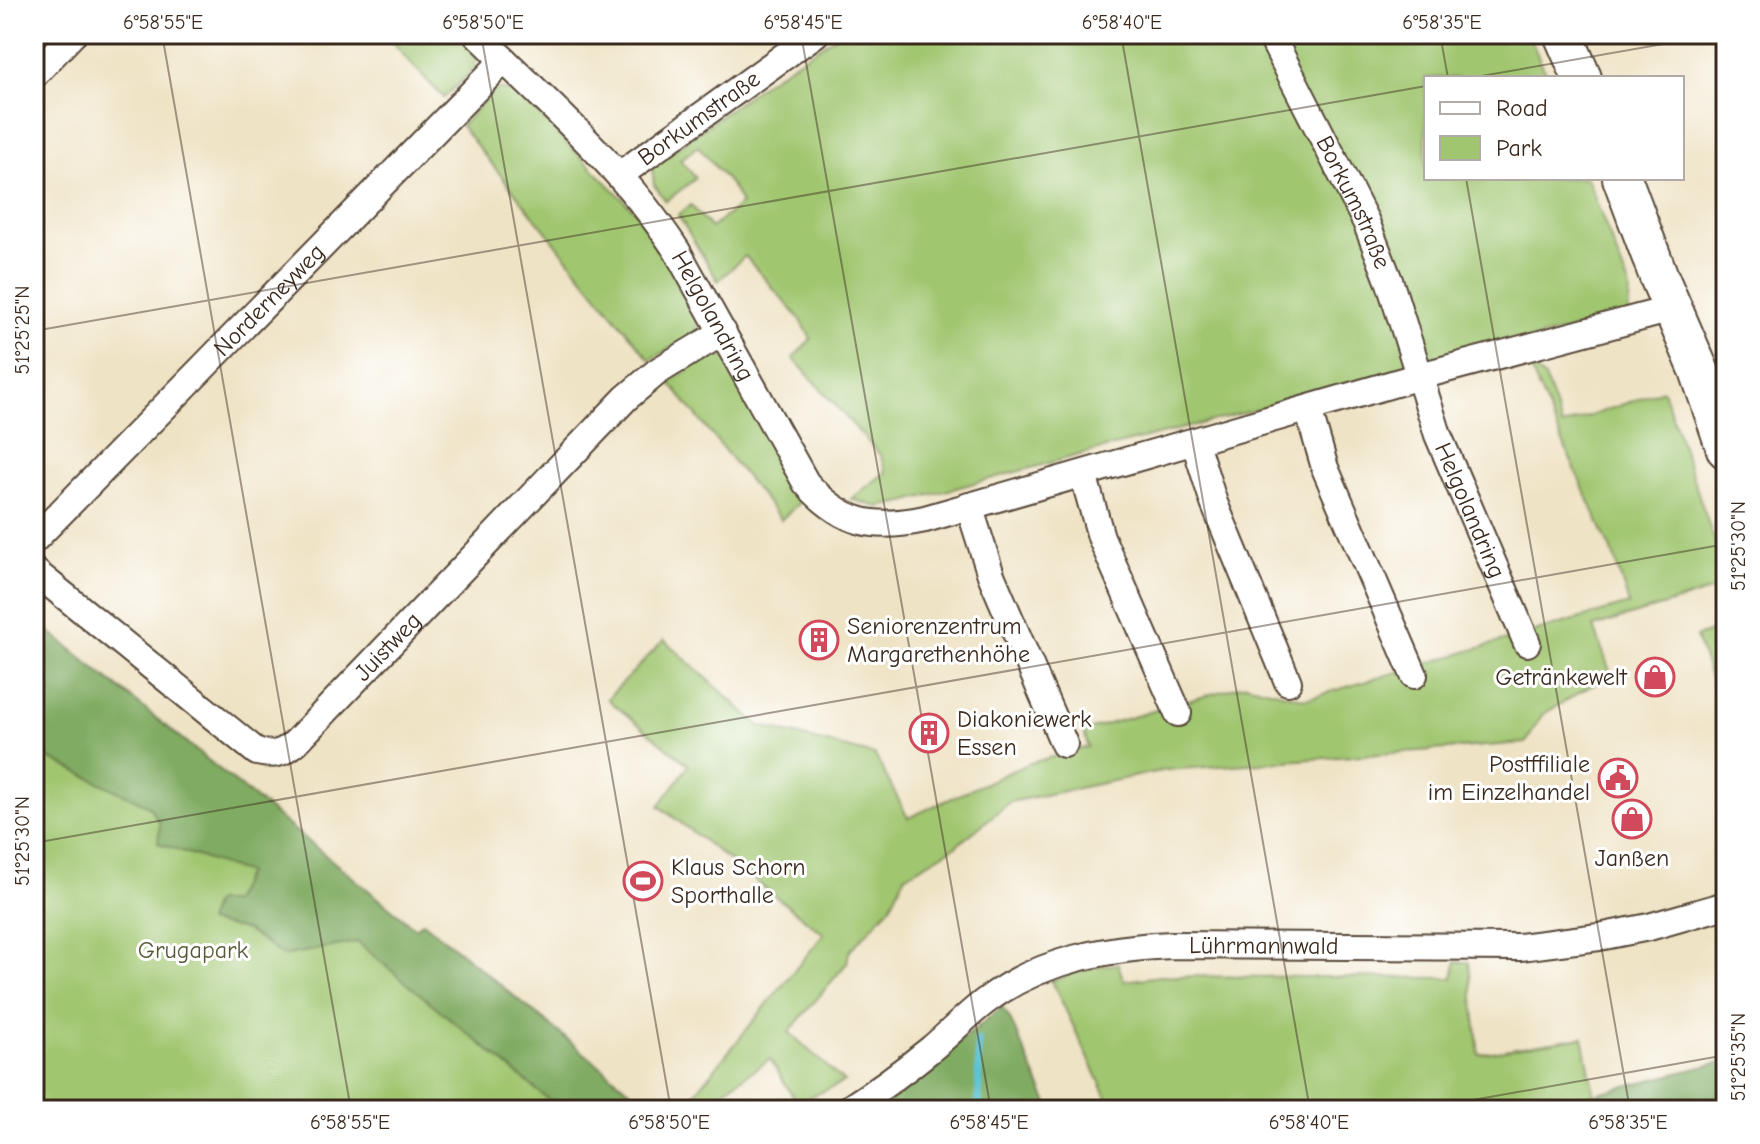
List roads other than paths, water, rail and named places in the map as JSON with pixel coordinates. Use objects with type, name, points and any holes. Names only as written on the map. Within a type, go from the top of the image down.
[{"type":"street","points":[[34,75],[73,34]]},
{"type":"street","name":"Helgolandring","points":[[477,34],[621,174],[670,240],[806,483],[831,508],[852,520],[898,525],[1195,443],[1420,376],[1672,309]]},
{"type":"street","name":"Borkumstraße","points":[[621,174],[815,34]]},
{"type":"street","name":"Borkumstraße","points":[[1270,34],[1366,222],[1390,283],[1420,376]]},
{"type":"street","points":[[1563,34],[1581,76]]},
{"type":"street","name":"Norderneyweg","points":[[34,540],[504,60]]},
{"type":"street","points":[[1623,180],[1724,438]]},
{"type":"street","name":"Juistweg","points":[[34,571],[257,752],[282,753],[626,398],[658,371],[723,332]]},
{"type":"street","name":"Helgolandring","points":[[1420,376],[1438,435],[1527,643]]},
{"type":"street","points":[[1308,409],[1325,468],[1414,675]]},
{"type":"street","points":[[1195,443],[1214,503],[1288,682]]},
{"type":"street","points":[[1083,474],[1101,537],[1178,713]]},
{"type":"street","points":[[969,506],[991,575],[1064,744]]},
{"type":"street","name":"Lührmannwald","points":[[847,1110],[880,1090],[988,999],[1022,979],[1090,954],[1121,948],[1172,945],[1520,947],[1599,937],[1726,905]]},
{"type":"waterway","points":[[978,1041],[981,1110]]},
{"type":"railway","points":[[34,1104],[41,1110]]},
{"type":"place","name":"Seniorenzentrum Margarethenhöhe","points":[[819,640]]},
{"type":"place","name":"Getränkewelt","points":[[1655,677]]},
{"type":"place","name":"Diakoniewerk Essen","points":[[929,733]]},
{"type":"place","name":"Postffiliale im Einzelhandel","points":[[1618,778]]},
{"type":"place","name":"Janßen","points":[[1632,819]]},
{"type":"place","name":"Klaus Schorn Sporthalle","points":[[643,881]]},
{"type":"park label","name":"Grugapark","points":[[193,950]]}]
